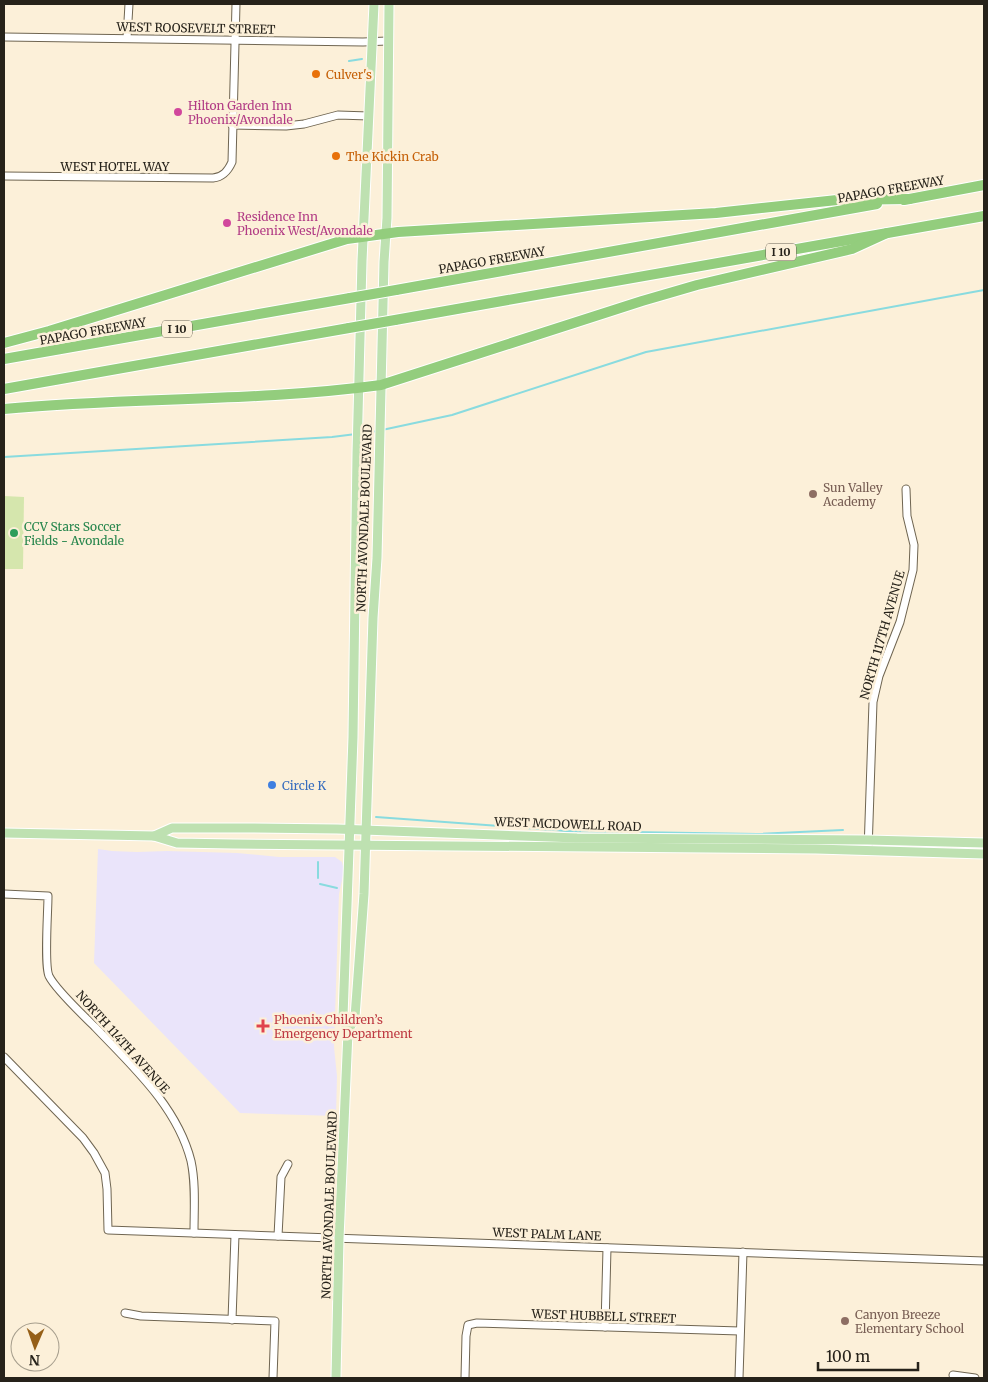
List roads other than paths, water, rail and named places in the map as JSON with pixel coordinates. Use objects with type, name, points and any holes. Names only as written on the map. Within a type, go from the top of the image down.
[{"type":"highway","name":"PAPAGO FREEWAY","points":[[4,359],[984,185]]},
{"type":"highway","points":[[4,343],[347,238],[706,214],[837,200],[910,199]]},
{"type":"highway","name":"I 10","points":[[4,389],[984,216]]},
{"type":"highway","points":[[4,409],[61,404],[186,400],[327,392],[382,385],[642,301],[697,285],[852,249],[887,233]]},
{"type":"main road","name":"NORTH AVONDALE BOULEVARD","points":[[336,1378],[339,1238],[348,1032],[343,1017],[350,830],[357,414],[374,4]]},
{"type":"main road","name":"NORTH AVONDALE BOULEVARD","points":[[348,1032],[355,1018],[366,846],[382,385],[389,4]]},
{"type":"main road","points":[[354,638],[372,640]]},
{"type":"main road","name":"WEST MCDOWELL ROAD","points":[[154,836],[172,828],[366,830],[577,838],[868,840],[984,843]]},
{"type":"main road","name":"WEST MCDOWELL ROAD","points":[[4,833],[154,836],[177,843],[807,849],[984,854]]},
{"type":"street","points":[[127,38],[129,4]]},
{"type":"street","points":[[236,4],[232,125],[286,126],[338,115],[369,116]]},
{"type":"street","name":"WEST ROOSEVELT STREET","points":[[4,36],[388,41]]},
{"type":"street","name":"WEST HOTEL WAY","points":[[4,176],[219,178],[232,162],[232,125]]},
{"type":"street","name":"NORTH 117TH AVENUE","points":[[868,851],[873,702],[879,676],[900,622],[913,570],[914,546],[907,516],[906,490]]},
{"type":"street","name":"NORTH 114TH AVENUE","points":[[4,894],[48,896],[47,950],[49,975],[65,995],[157,1094],[182,1136],[191,1161],[194,1190],[194,1233]]},
{"type":"street","name":"WEST PALM LANE","points":[[4,1056],[83,1138],[94,1153],[105,1173],[108,1230],[984,1260]]},
{"type":"street","points":[[278,1236],[281,1177],[288,1164]]},
{"type":"street","points":[[232,1320],[235,1234]]},
{"type":"street","points":[[605,1327],[607,1248]]},
{"type":"street","points":[[739,1378],[743,1252]]},
{"type":"street","points":[[125,1313],[141,1316],[275,1321],[273,1378]]},
{"type":"street","name":"WEST HUBBELL STREET","points":[[465,1378],[468,1325],[476,1323],[740,1331]]},
{"type":"street","points":[[953,1375],[975,1378]]},
{"type":"waterway","points":[[349,61],[362,59]]},
{"type":"waterway","points":[[382,430],[452,415],[646,352],[984,290]]},
{"type":"waterway","points":[[360,433],[378,431]]},
{"type":"waterway","points":[[4,457],[356,434]]},
{"type":"waterway","points":[[376,817],[567,831],[757,834],[843,830]]},
{"type":"waterway","points":[[318,862],[318,878]]},
{"type":"waterway","points":[[320,884],[337,888]]},
{"type":"place","name":"Culver's","points":[[316,74]]},
{"type":"place","name":"Hilton Garden Inn Phoenix/Avondale","points":[[178,112]]},
{"type":"place","name":"The Kickin Crab","points":[[336,156]]},
{"type":"place","name":"Residence Inn Phoenix West/Avondale","points":[[227,223]]},
{"type":"place","name":"Sun Valley Academy","points":[[813,494]]},
{"type":"place","name":"CCV Stars Soccer Fields - Avondale","points":[[14,533]]},
{"type":"place","name":"Circle K","points":[[272,785]]},
{"type":"place","name":"Phoenix Children’s Emergency Department","points":[[263,1026]]},
{"type":"place","name":"Canyon Breeze Elementary School","points":[[845,1321]]}]
